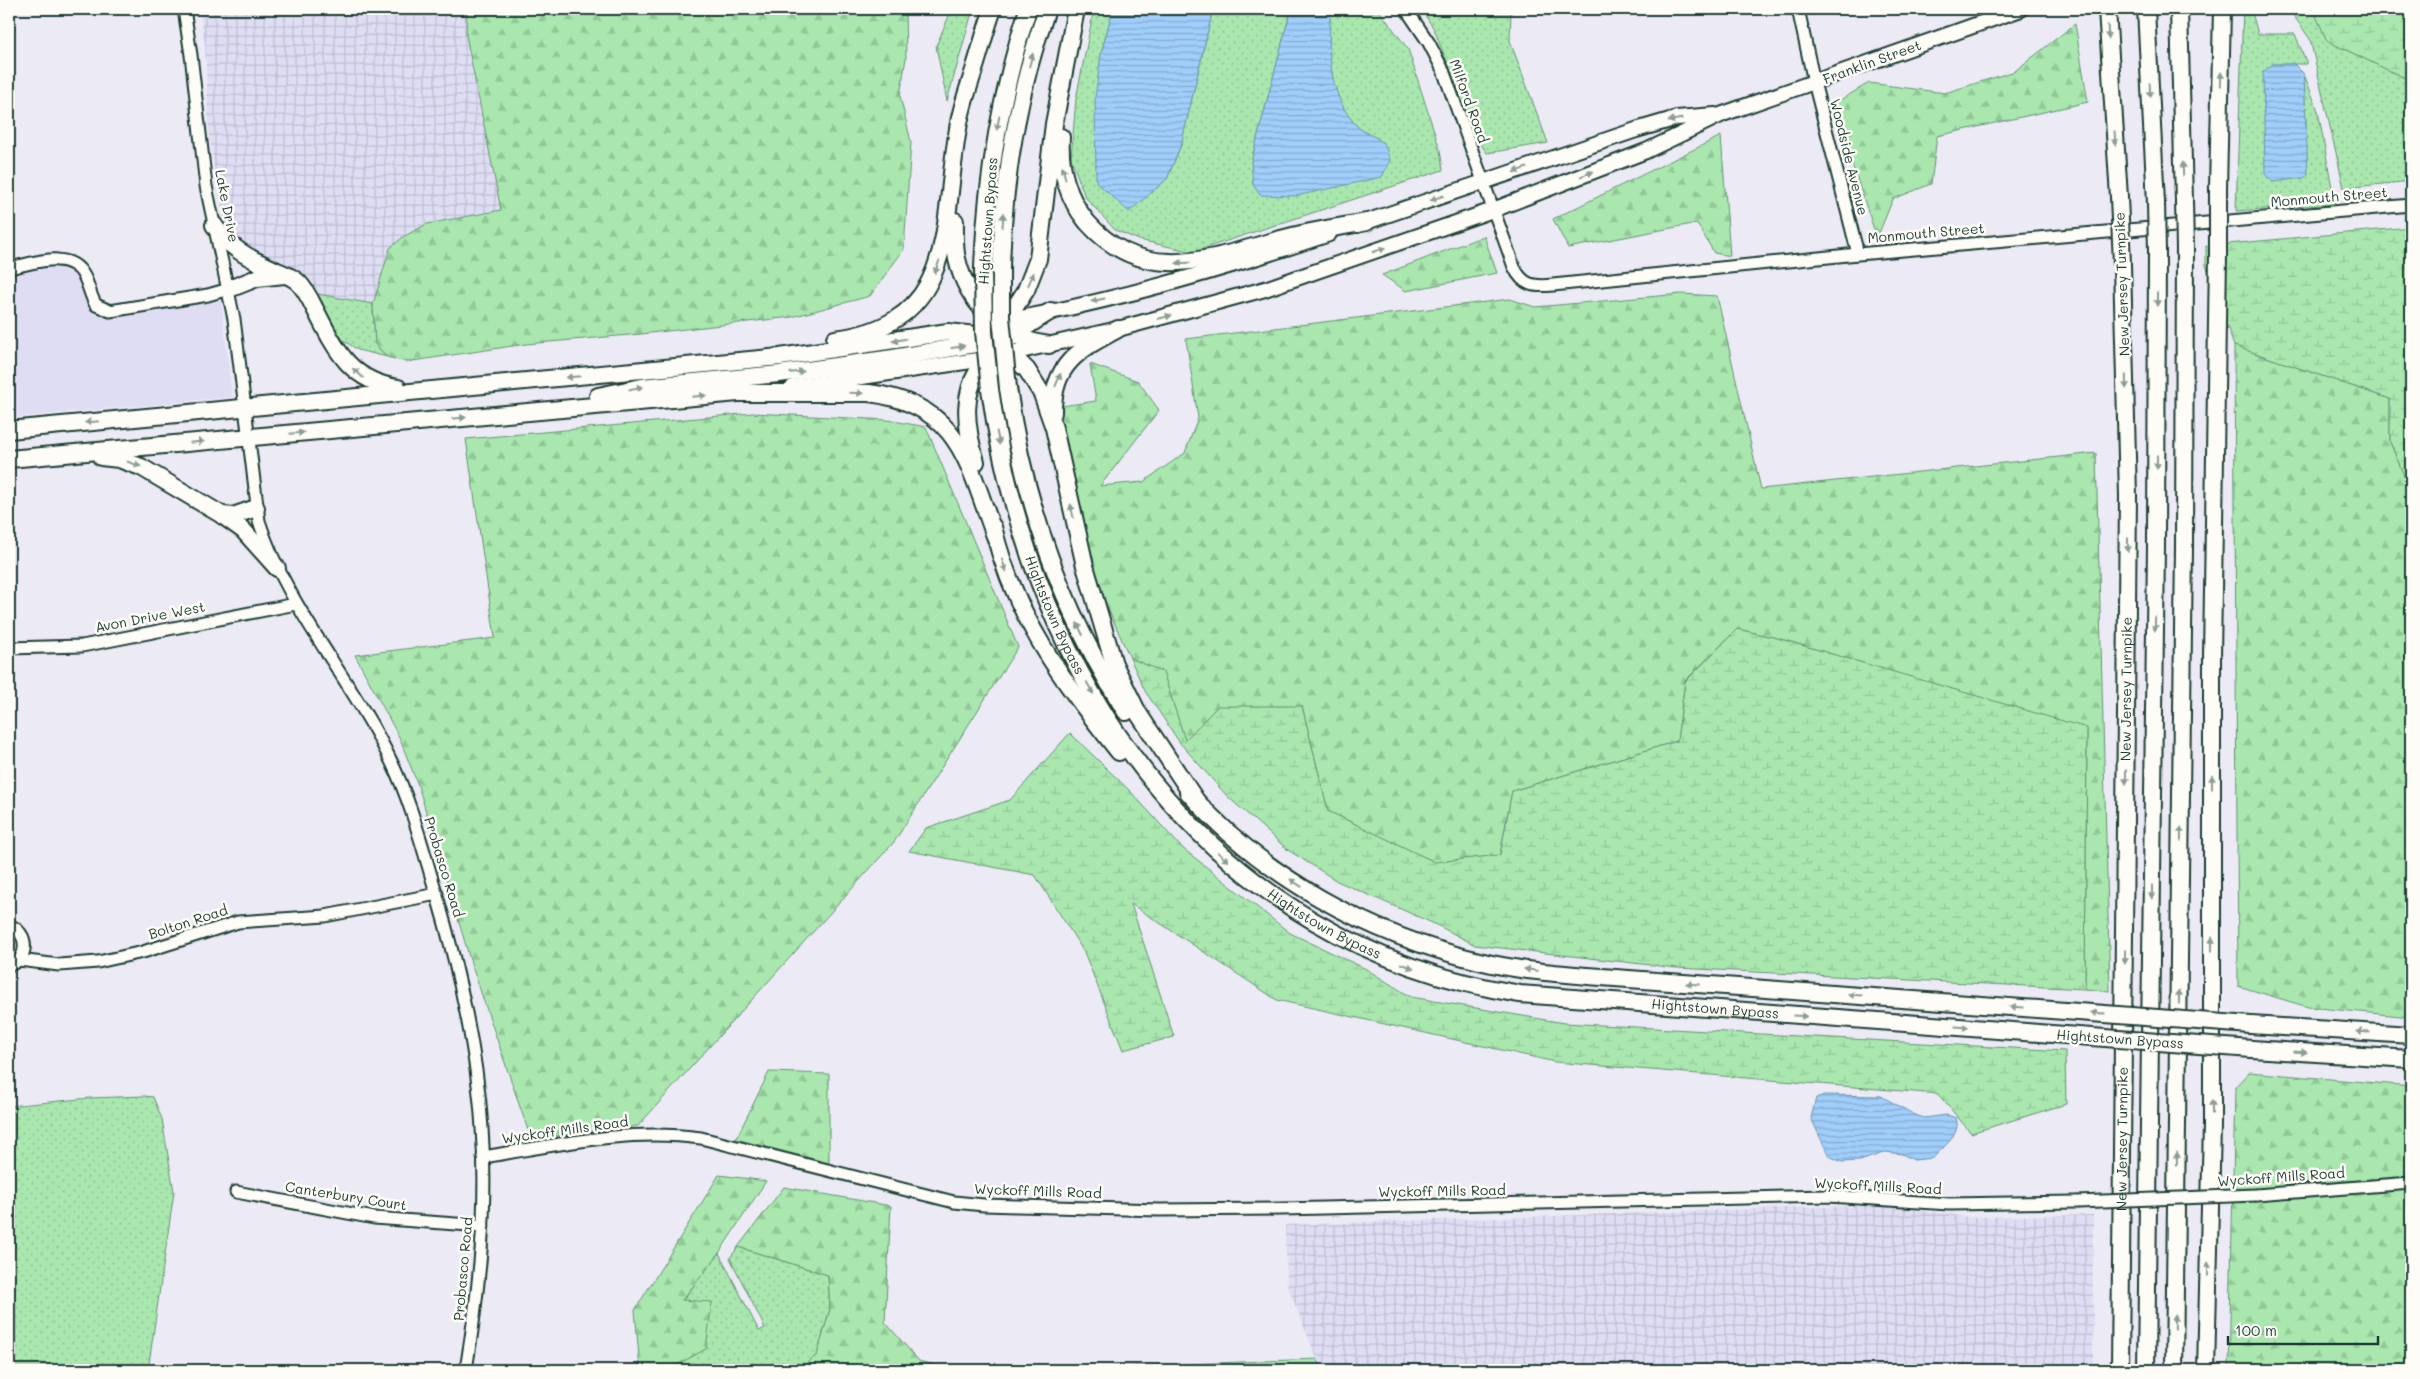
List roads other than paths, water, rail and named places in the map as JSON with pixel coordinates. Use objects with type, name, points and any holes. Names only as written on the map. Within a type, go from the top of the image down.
[{"type":"highway","points":[[673,368],[758,348],[858,335],[890,323],[912,306],[928,286],[941,254],[960,114],[993,9]]},
{"type":"highway","name":"Hightstown Bypass","points":[[1028,9],[1009,72],[995,139],[986,210],[983,268],[984,332],[990,390],[1002,456],[1015,508],[1034,567],[1060,630],[1092,692],[1116,730],[1142,769],[1188,823],[1256,884],[1317,924],[1390,959],[1468,984],[1503,992],[1557,998],[2411,1059]]},
{"type":"highway","name":"Hightstown Bypass","points":[[1048,9],[1030,64],[1014,136],[1004,209],[1001,268],[1002,318],[1008,388],[1018,447],[1033,506],[1052,564],[1080,629],[1101,670],[1132,722],[1194,799],[1248,848],[1277,870],[1354,917],[1403,938],[1481,962],[1536,971],[2251,1025],[2411,1035]]},
{"type":"highway","points":[[1077,9],[1062,132],[1062,166],[1068,189],[1079,210],[1093,228],[1111,243],[1147,259],[1173,263],[1197,262],[1284,238],[1367,222]]},
{"type":"highway","points":[[995,536],[972,452],[968,424],[970,386],[976,372],[985,359],[999,346],[1004,326],[1026,290],[1038,259],[1054,124],[1077,9]]},
{"type":"highway","name":"New Jersey Turnpike","points":[[2107,9],[2122,264],[2128,506],[2120,1370]]},
{"type":"highway","name":"New Jersey Turnpike","points":[[2146,9],[2156,203],[2156,547],[2146,1370]]},
{"type":"highway","points":[[2174,1370],[2184,567],[2185,249],[2179,9]]},
{"type":"highway","points":[[2206,1370],[2212,1126],[2212,657],[2222,9]]},
{"type":"highway","points":[[976,65],[960,168],[955,247],[959,267],[966,285],[982,308],[1004,326],[1029,342],[1049,345]]},
{"type":"highway","points":[[214,225],[234,248],[298,282],[305,291],[337,351],[365,379],[381,385],[420,391]]},
{"type":"highway","points":[[229,289],[257,278],[274,274],[286,275]]},
{"type":"highway","points":[[1004,326],[1051,311]]},
{"type":"highway","points":[[1054,428],[1053,398],[1062,370],[1081,350],[1118,329]]},
{"type":"highway","points":[[9,430],[673,368],[780,357],[948,332],[969,334],[999,346],[1027,370],[1038,386],[1054,428],[1083,559],[1114,664],[1138,713],[1194,799]]},
{"type":"highway","points":[[520,412],[642,387],[814,370],[961,347],[999,346]]},
{"type":"highway","points":[[9,459],[738,392],[870,393],[902,400],[920,408],[944,426],[957,442],[971,469],[1021,608],[1056,670],[1147,789],[1188,823]]},
{"type":"highway","points":[[34,456],[119,459],[141,467],[243,530],[277,568]]},
{"type":"highway","points":[[222,516],[233,516],[256,508]]},
{"type":"main road","name":"Franklin Street","points":[[1723,114],[2021,9]]},
{"type":"main road","points":[[1051,311],[1194,276],[1367,222],[1669,121],[1723,114]]},
{"type":"main road","points":[[999,346],[1049,345],[1118,329],[1265,289],[1493,210],[1646,151],[1723,114]]},
{"type":"main road","points":[[948,332],[1004,326]]},
{"type":"main road","points":[[738,392],[838,382],[985,359]]},
{"type":"street","name":"Lake Drive","points":[[184,9],[192,54],[205,176],[229,289],[245,408]]},
{"type":"street","name":"Milford Road","points":[[1406,9],[1429,43],[1443,70],[1493,210]]},
{"type":"street","name":"Woodside Avenue","points":[[1798,9],[1814,82],[1858,254]]},
{"type":"street","name":"Monmouth Street","points":[[1493,210],[1519,277],[1532,286],[1858,254],[2411,205]]},
{"type":"street","points":[[9,268],[56,259],[73,263],[84,277],[96,305],[110,311],[208,295],[229,289]]},
{"type":"street","name":"Probasco Road","points":[[245,408],[256,508],[266,543],[296,604],[377,733],[392,763],[409,805],[437,894],[455,961],[472,1045],[480,1098],[483,1157],[483,1226],[477,1297],[466,1370]]},
{"type":"street","name":"Avon Drive West","points":[[9,648],[82,646],[296,604]]},
{"type":"street","name":"Bolton Road","points":[[14,962],[59,965],[98,962],[143,952],[238,922],[325,916],[437,894]]},
{"type":"street","points":[[9,925],[17,929],[24,941],[24,948],[14,962]]},
{"type":"street","name":"Wyckoff Mills Road","points":[[483,1157],[608,1136],[676,1135],[701,1138],[954,1202],[984,1205],[1159,1210],[1282,1210],[1830,1196],[1948,1204],[2077,1202],[2256,1195],[2411,1184]]},
{"type":"street","name":"Canterbury Court","points":[[236,1192],[374,1218],[483,1226]]},
{"type":"water","points":[[1113,9],[1213,9],[1181,145],[1167,179],[1129,212],[1096,182],[1095,98],[1101,54]]},
{"type":"water","points":[[1291,9],[1331,9],[1329,40],[1335,88],[1349,116],[1359,128],[1380,140],[1385,146],[1390,160],[1382,177],[1296,196],[1260,195],[1253,185],[1251,162]]},
{"type":"water","points":[[2273,64],[2294,64],[2304,74],[2308,174],[2304,178],[2273,182],[2265,174],[2263,72]]},
{"type":"water","points":[[1824,1095],[1881,1096],[1924,1118],[1947,1115],[1956,1118],[1956,1129],[1954,1135],[1933,1158],[1914,1160],[1902,1154],[1886,1152],[1860,1161],[1842,1162],[1829,1156],[1811,1118],[1816,1098]]}]
